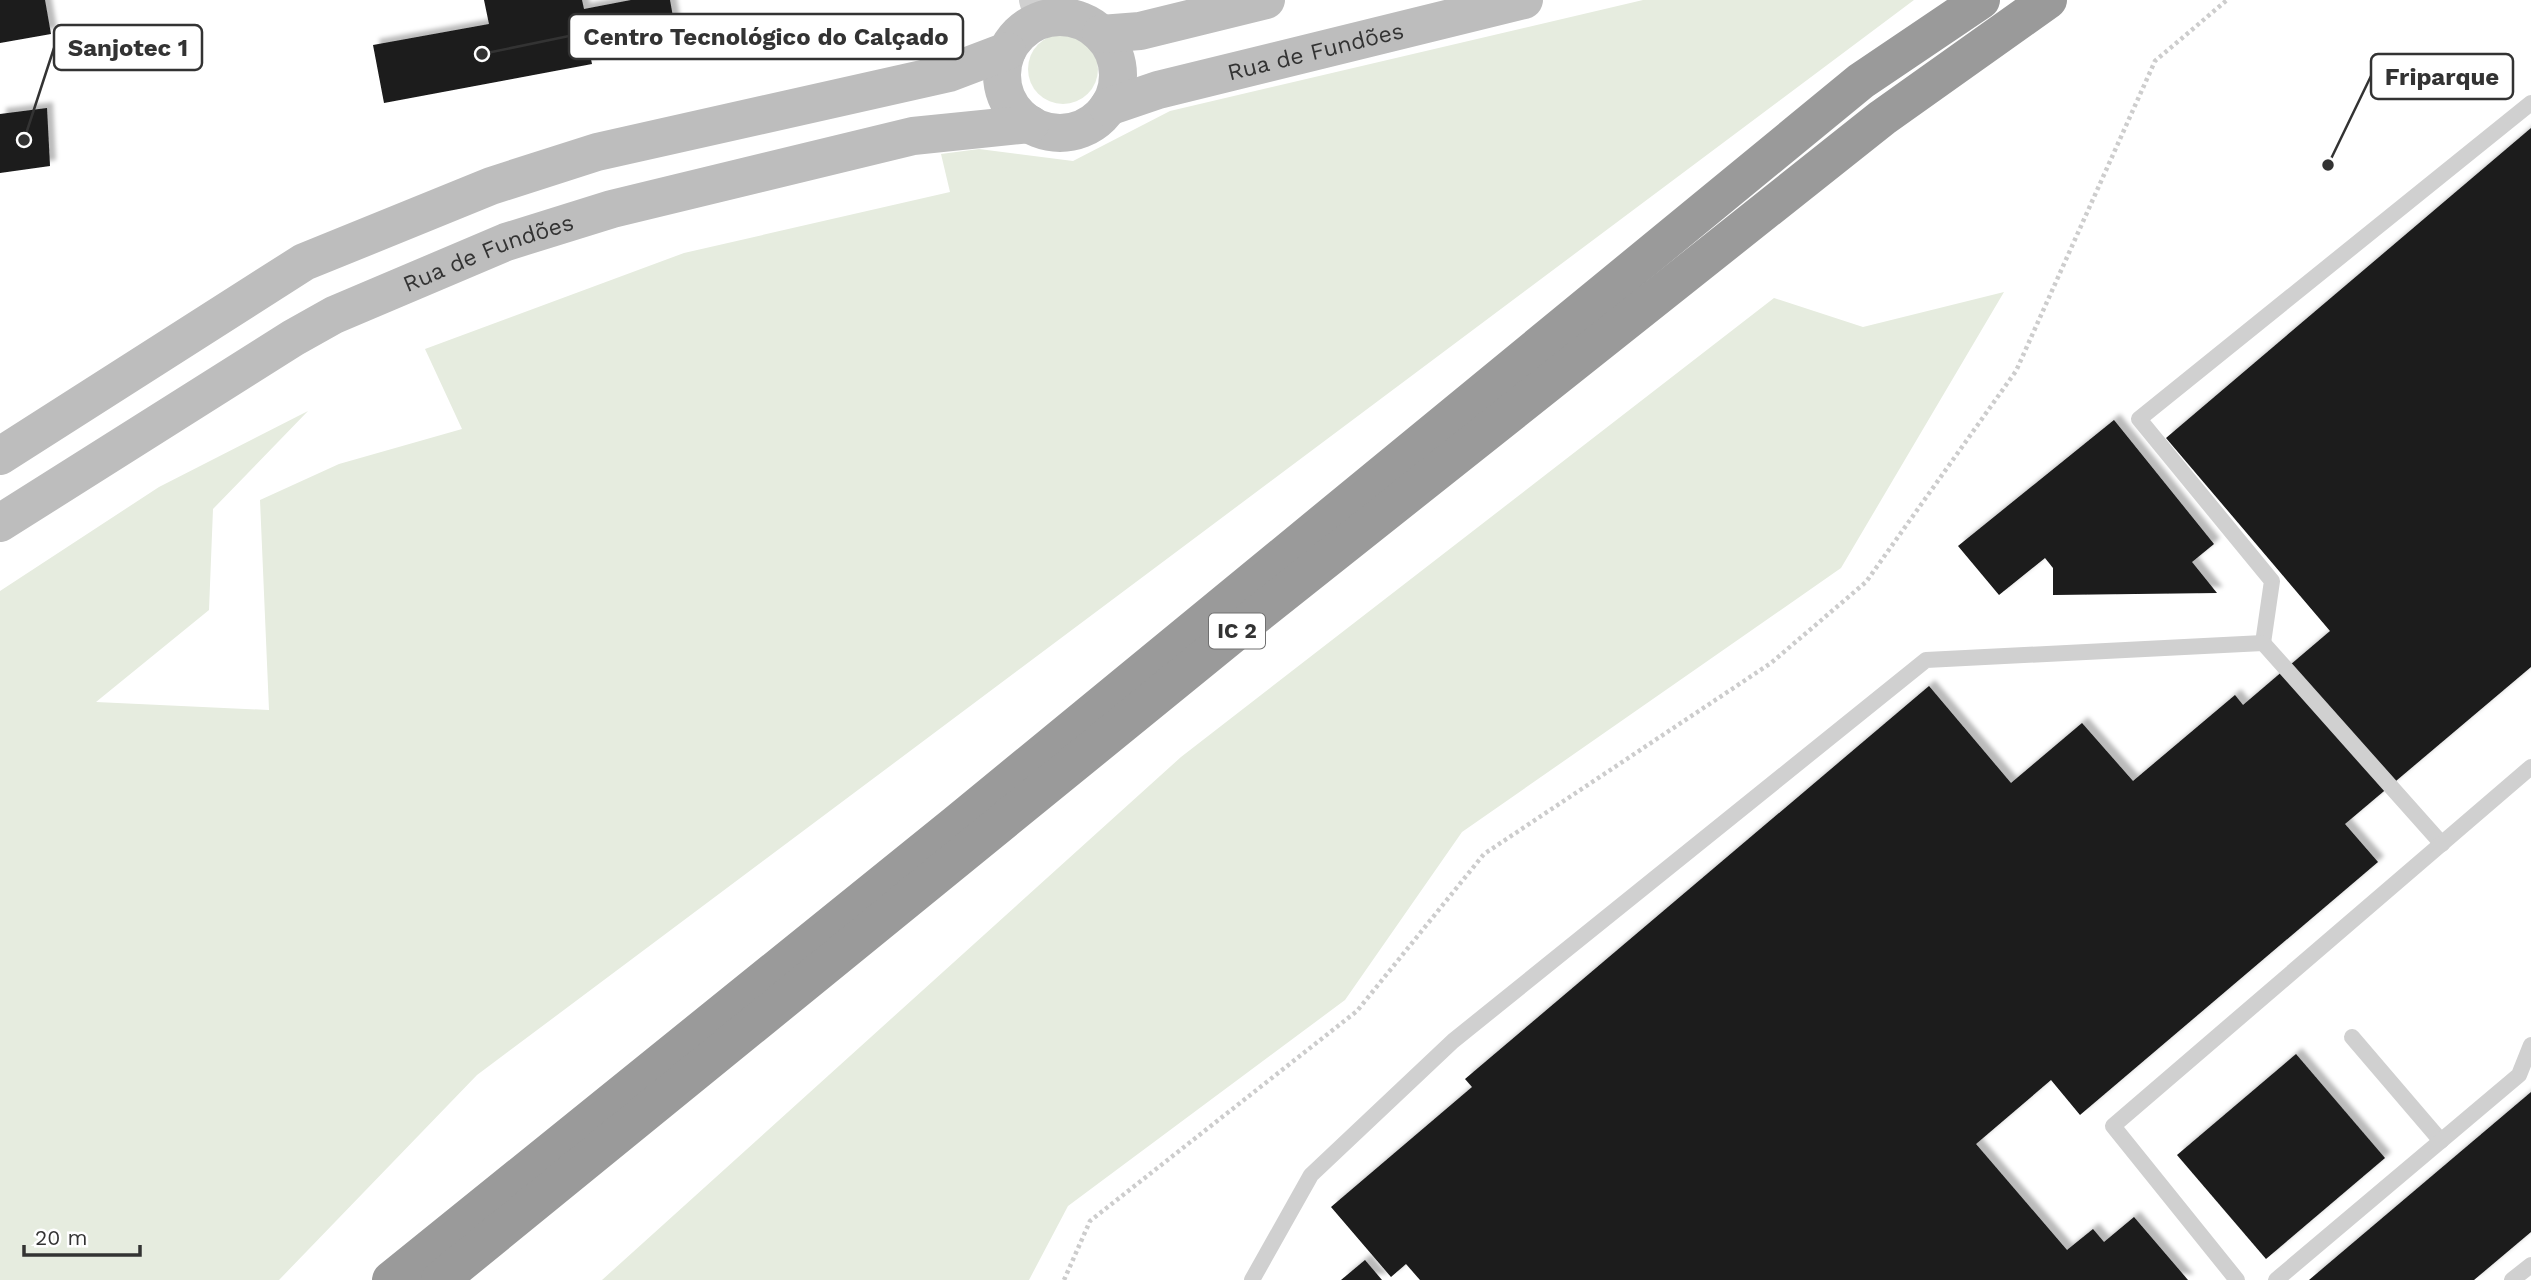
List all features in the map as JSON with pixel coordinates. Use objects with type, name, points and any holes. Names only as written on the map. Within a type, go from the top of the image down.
[{"type":"highway","name":"IC 2","points":[[391,1280],[956,824],[1861,81],[1980,0]]},
{"type":"highway","name":"IC 2","points":[[440,1280],[1254,617],[1882,118],[2048,0]]},
{"type":"main road","points":[[1101,34],[1140,31],[1266,0]]},
{"type":"main road","name":"Rua de Fundões","points":[[0,523],[303,332],[347,310],[506,242],[625,206],[913,136],[1030,124],[1046,132],[1081,129],[1097,121],[1108,107],[1158,90],[1524,0]]},
{"type":"main road","points":[[1030,124],[1007,100],[1002,67],[1007,51],[1038,10],[1088,24],[1101,34],[1113,50],[1118,69],[1117,89],[1108,107]]},
{"type":"main road","points":[[0,456],[304,262],[491,186],[597,152],[949,73],[1007,51]]},
{"type":"lane","points":[[2442,844],[2263,643],[2272,581],[2139,419],[2531,103]]},
{"type":"lane","points":[[1252,1280],[1311,1175],[1453,1041],[1926,660],[2263,643]]},
{"type":"lane","points":[[2237,1280],[2113,1126],[2531,767]]},
{"type":"lane","points":[[2352,1037],[2441,1141]]},
{"type":"lane","points":[[2276,1280],[2519,1075],[2531,1045]]},
{"type":"lane","points":[[2512,1280],[2531,1265]]},
{"type":"path","points":[[1063,1280],[1090,1221],[1357,1011],[1484,854],[1771,663],[1866,582],[2017,371],[2155,61],[2227,0]]},
{"type":"shaded area","points":[[1643,0],[1914,0],[477,1075],[279,1280],[0,1280],[0,591],[159,487],[308,411],[213,509],[209,610],[96,702],[269,710],[260,500],[339,464],[462,429],[425,349],[684,253],[950,192],[941,154],[979,149],[1073,161],[1170,111]]},
{"type":"shaded area","points":[[1063,34],[1082,40],[1092,50],[1098,69],[1092,88],[1082,98],[1063,104],[1044,98],[1034,88],[1028,69],[1034,50],[1044,40]]},
{"type":"shaded area","points":[[2004,292],[1841,568],[1462,832],[1345,1000],[1068,1206],[1029,1280],[602,1280],[1181,757],[1774,298],[1863,327]]},
{"type":"building","points":[[0,0],[45,0],[51,34],[0,43]]},
{"type":"building","points":[[484,0],[582,0],[584,9],[631,0],[670,0],[675,28],[588,45],[592,64],[384,103],[373,45],[489,24]]},
{"type":"building","points":[[47,108],[50,166],[0,173],[0,114]]},
{"type":"building","points":[[2531,128],[2531,667],[2345,824],[2378,862],[2080,1115],[2051,1080],[1976,1144],[2067,1250],[2093,1229],[2104,1242],[2134,1217],[2188,1280],[1420,1280],[1406,1264],[1391,1277],[1331,1207],[1472,1087],[1465,1079],[1929,686],[2011,783],[2082,723],[2133,781],[2235,695],[2243,705],[2330,631],[2166,438]]},
{"type":"building","points":[[2114,420],[2214,544],[2192,562],[2217,593],[2053,595],[2053,568],[2045,558],[1999,595],[1958,546]]},
{"type":"building","points":[[2296,1054],[2385,1158],[2266,1259],[2177,1155]]},
{"type":"building","points":[[2531,1092],[2531,1232],[2474,1280],[2309,1280]]},
{"type":"building","points":[[1365,1260],[1382,1280],[1341,1280]]},
{"type":"place","name":"Centro Tecnológico do Calçado","points":[[482,54]]},
{"type":"place","name":"Sanjotec 1","points":[[24,140]]},
{"type":"place","name":"Friparque","points":[[2328,165]]}]
